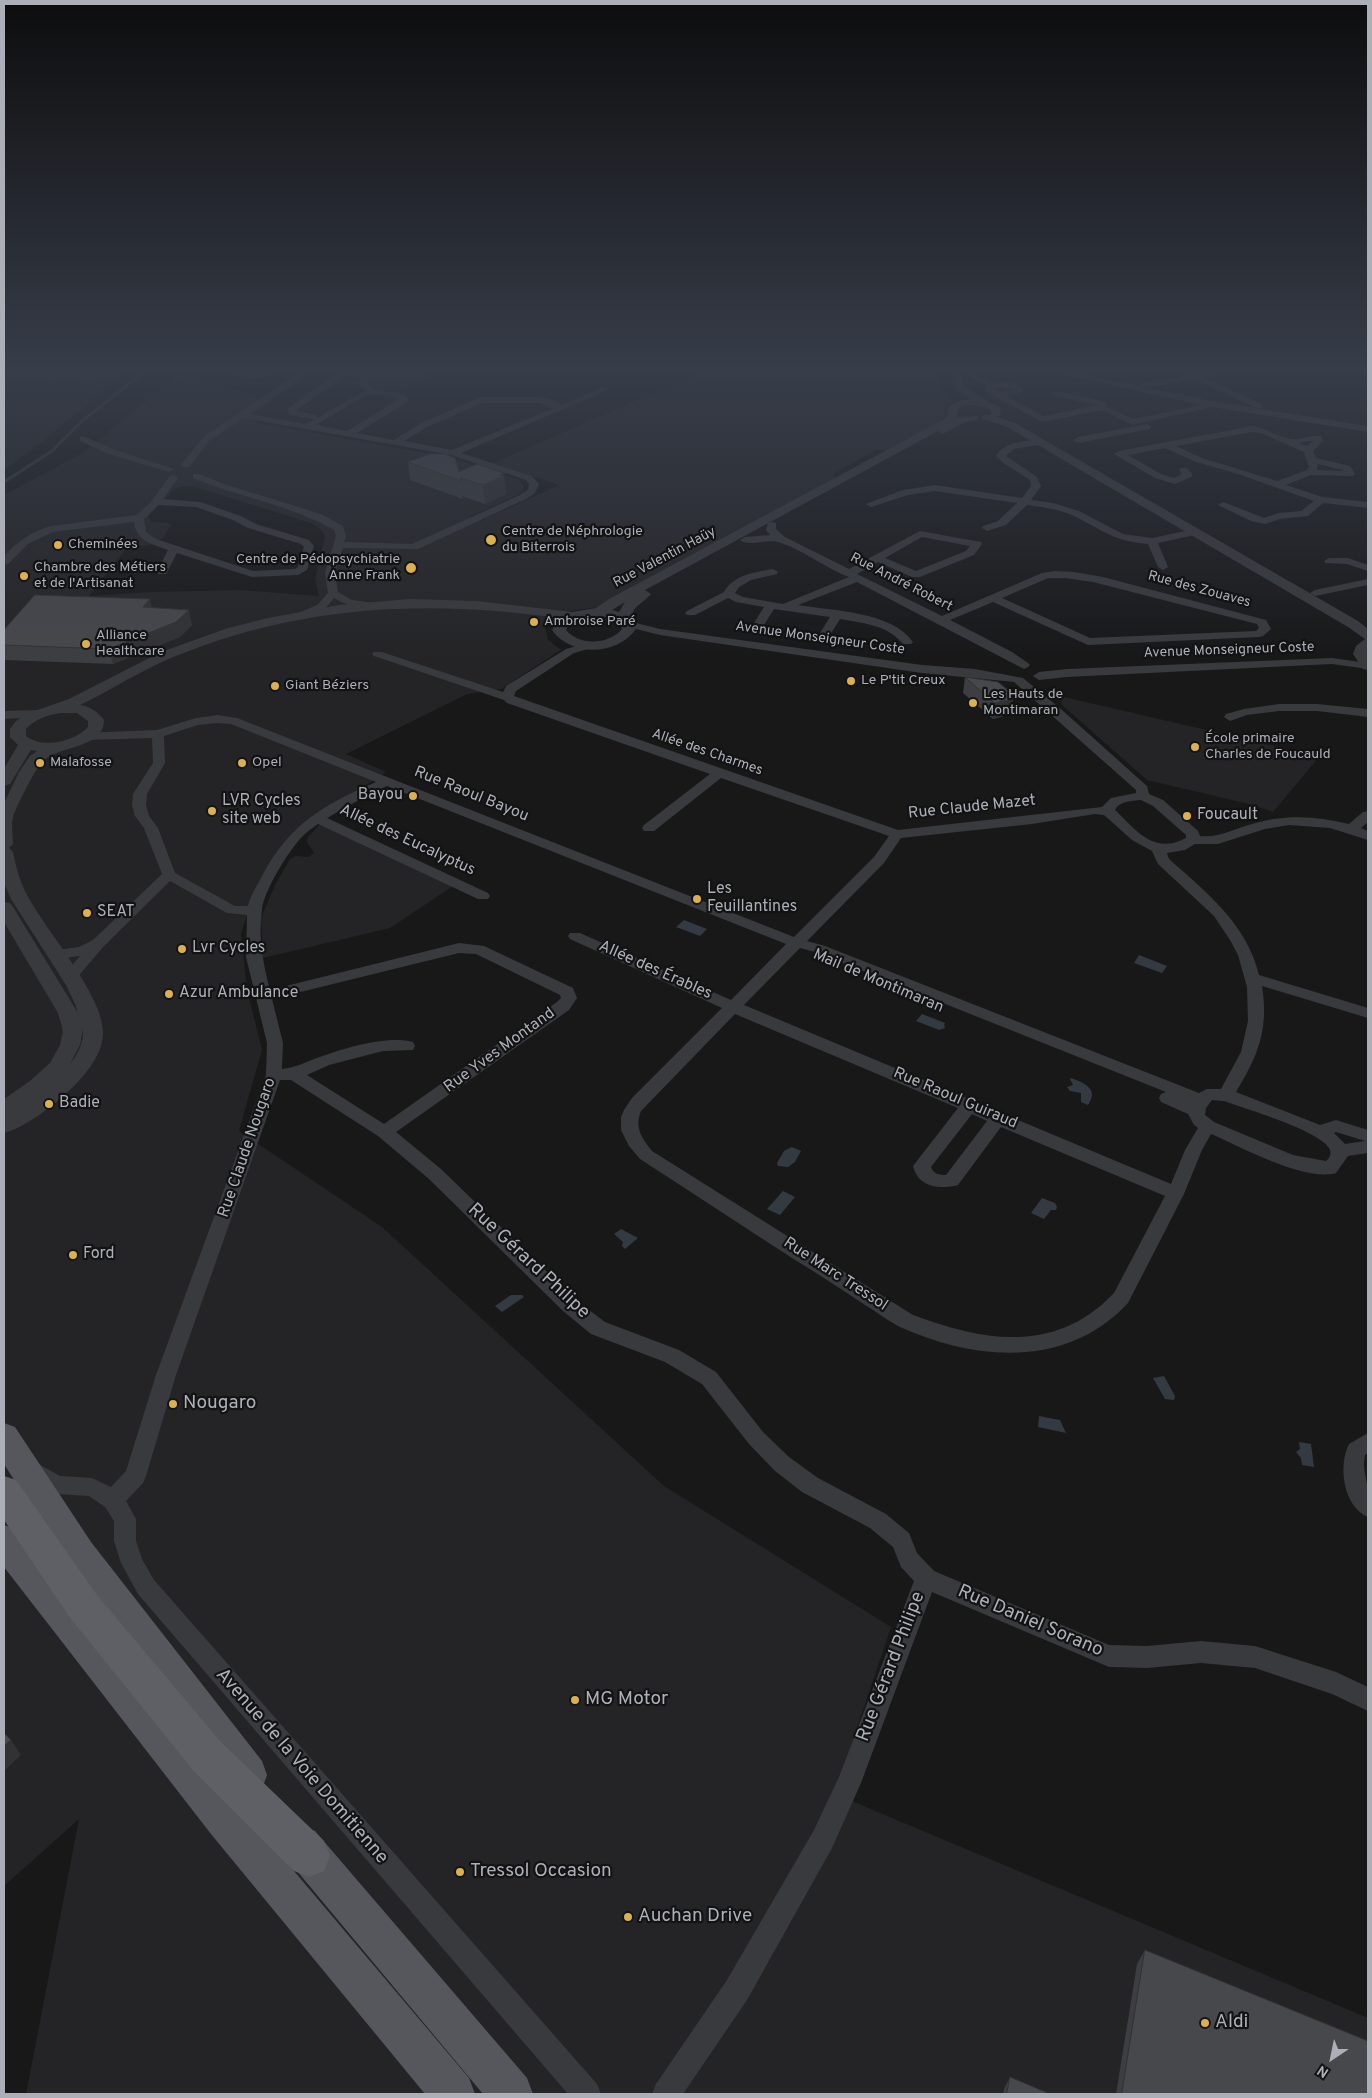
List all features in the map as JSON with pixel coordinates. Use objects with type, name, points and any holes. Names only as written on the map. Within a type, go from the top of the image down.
[{"type":"highway","points":[[9,1464],[84,1607],[206,1755],[309,1856]]},
{"type":"main road","points":[[4,1540],[144,1722],[308,1923],[453,2094]]},
{"type":"main road","points":[[309,1856],[510,2094]]},
{"type":"street","points":[[148,465],[171,473],[196,476],[221,486],[317,516],[330,521],[339,528],[341,536],[330,573],[333,593],[321,607],[300,616]]},
{"type":"street","points":[[4,562],[30,538],[40,532],[139,518],[155,502],[171,473],[186,465],[197,466],[202,469],[196,476]]},
{"type":"street","points":[[339,546],[414,547],[523,497],[535,488],[533,481],[529,478],[489,465]]},
{"type":"street","name":"Rue Valentin Haüy","points":[[598,612],[868,465]]},
{"type":"street","name":"Rue Valentin Haüy","points":[[626,626],[624,613],[629,603],[635,599],[882,465]]},
{"type":"street","points":[[987,528],[1002,523],[1024,502],[1036,486],[1036,482],[1013,465]]},
{"type":"street","points":[[1080,465],[1354,624],[1368,636]]},
{"type":"street","points":[[1092,465],[1368,623]]},
{"type":"street","points":[[1138,465],[1158,476],[1184,470],[1192,465]]},
{"type":"street","points":[[1215,465],[1279,484],[1321,500],[1368,505]]},
{"type":"street","points":[[1310,472],[1314,467],[1313,465]]},
{"type":"street","points":[[1279,484],[1310,472],[1350,474],[1347,468],[1338,465]]},
{"type":"street","points":[[931,477],[934,488]]},
{"type":"street","points":[[871,504],[906,492],[934,488],[1053,506],[1075,513],[1121,537],[1152,541],[1195,532]]},
{"type":"street","points":[[1223,505],[1267,524],[1279,516],[1308,515],[1321,500]]},
{"type":"street","points":[[139,518],[138,528],[143,536],[252,574],[298,572],[303,568],[309,546],[305,542],[252,526],[237,518],[197,504],[155,502]]},
{"type":"street","points":[[772,525],[770,528],[773,533],[781,539]]},
{"type":"street","points":[[784,607],[853,576],[879,559],[920,534],[977,544],[970,553],[916,574],[879,559]]},
{"type":"street","name":"Rue André Robert","points":[[745,540],[764,537],[781,539],[942,620],[1010,670],[1142,789],[1143,796]]},
{"type":"street","points":[[1152,541],[1163,567]]},
{"type":"street","points":[[162,572],[174,548]]},
{"type":"street","points":[[1329,562],[1348,561],[1368,568]]},
{"type":"street","points":[[691,613],[729,594],[733,587],[753,575],[773,572]]},
{"type":"street","name":"Rue des Zouaves","points":[[942,620],[1046,575],[1059,574],[1101,580],[1155,592],[1262,622],[1265,629],[1258,634],[1088,642],[994,598]]},
{"type":"street","points":[[1315,593],[1368,582]]},
{"type":"street","points":[[333,593],[349,603],[374,606]]},
{"type":"street","points":[[729,594],[740,600],[875,621],[900,633],[907,642]]},
{"type":"street","points":[[4,716],[38,714],[62,708],[167,654],[237,631],[300,616],[411,603],[481,605],[574,616],[598,612],[618,616],[626,626],[612,642],[570,646],[510,689],[508,697]]},
{"type":"street","points":[[760,623],[771,605]]},
{"type":"street","points":[[38,714],[21,725],[17,733],[18,737],[27,744],[53,747],[71,743],[91,724],[97,703],[103,697],[150,672],[212,647],[289,626],[332,618],[424,611],[503,615],[541,619],[560,625]]},
{"type":"street","points":[[826,633],[837,615]]},
{"type":"street","points":[[560,625],[574,616]]},
{"type":"street","points":[[560,625],[559,630],[570,646]]},
{"type":"street","name":"Avenue Monseigneur Coste","points":[[626,626],[922,670],[975,673],[1010,670]]},
{"type":"street","name":"Allée des Charmes","points":[[378,654],[494,694],[508,697],[511,700],[720,774],[897,834]]},
{"type":"street","name":"Avenue Monseigneur Coste","points":[[1033,672],[1067,673],[1332,661],[1366,657]]},
{"type":"street","points":[[1010,670],[1033,672]]},
{"type":"street","points":[[1010,670],[1033,672]]},
{"type":"street","points":[[1033,672],[1038,696]]},
{"type":"street","points":[[1230,717],[1245,710],[1315,707],[1368,713]]},
{"type":"street","points":[[62,708],[73,708],[91,724]]},
{"type":"street","points":[[4,716],[21,725]]},
{"type":"street","name":"Rue Raoul Bayou","points":[[91,724],[126,734],[158,734],[196,722],[218,719],[233,721],[797,943]]},
{"type":"street","points":[[158,734],[158,763],[140,794],[139,805],[142,816],[151,828],[169,876],[232,910],[254,911]]},
{"type":"street","points":[[4,780],[27,744]]},
{"type":"street","points":[[4,844],[5,816],[27,772],[36,759],[53,747]]},
{"type":"street","points":[[649,828],[720,774]]},
{"type":"street","name":"Rue Claude Nougaro","points":[[113,1500],[135,1476],[166,1375],[284,1075],[254,957],[254,911],[260,893],[278,857],[296,835],[317,818],[359,794],[388,781]]},
{"type":"street","points":[[1192,840],[1193,834],[1158,803],[1143,796],[1132,796],[1114,801],[1109,806],[1108,811],[1146,845],[1158,849],[1186,844],[1192,840],[1213,841],[1263,824],[1286,820],[1324,822],[1352,828],[1368,836]]},
{"type":"street","name":"Rue Claude Mazet","points":[[797,943],[879,860],[897,834],[1032,820],[1095,810],[1108,811]]},
{"type":"street","points":[[1352,828],[1368,815]]},
{"type":"street","name":"Allée des Eucalyptus","points":[[317,818],[484,896]]},
{"type":"street","points":[[1158,849],[1163,861],[1220,914],[1243,948],[1252,978],[1258,1013],[1253,1038],[1248,1054],[1226,1095]]},
{"type":"street","points":[[4,852],[13,886],[90,1012],[93,1032],[86,1057],[69,1079],[46,1099],[4,1126]]},
{"type":"street","points":[[70,977],[99,943],[169,876]]},
{"type":"street","points":[[4,907],[68,1012],[73,1030],[69,1049],[55,1071],[30,1093],[4,1109]]},
{"type":"street","name":"Allée des Érables","points":[[575,936],[734,1006]]},
{"type":"street","points":[[55,954],[82,951],[99,943]]},
{"type":"street","name":"Rue Marc Tressol","points":[[797,943],[638,1102],[630,1114],[628,1128],[633,1139],[646,1154],[906,1321],[942,1335],[980,1345],[1042,1342],[1075,1334],[1101,1317],[1121,1299],[1175,1193],[1201,1135],[1208,1126]]},
{"type":"street","name":"Mail de Montimaran","points":[[797,943],[813,958],[1199,1106],[1200,1121],[1208,1126],[1301,1164],[1319,1169],[1330,1168],[1336,1163],[1340,1151]]},
{"type":"street","name":"Rue Yves Montand","points":[[265,996],[459,948],[479,949],[567,992],[569,998],[563,1006],[384,1132]]},
{"type":"street","points":[[1252,978],[1368,1013]]},
{"type":"street","name":"Rue Raoul Guiraud","points":[[734,1006],[1175,1193]]},
{"type":"street","points":[[284,1075],[324,1061],[383,1046],[406,1046]]},
{"type":"street","name":"Rue Gérard Philipe","points":[[284,1075],[384,1132],[435,1174],[570,1306],[598,1328],[672,1356],[709,1378],[756,1438],[782,1464],[810,1485],[878,1521],[901,1540],[909,1560],[926,1578],[849,1783],[823,1840],[737,1990],[666,2094]]},
{"type":"street","points":[[1199,1106],[1207,1095],[1226,1095],[1319,1132],[1334,1142],[1340,1151],[1368,1147]]},
{"type":"street","points":[[970,1106],[922,1166],[924,1174],[931,1179],[943,1183],[952,1180],[999,1118]]},
{"type":"street","points":[[1319,1132],[1336,1126],[1368,1136]]},
{"type":"street","points":[[1368,1442],[1356,1450],[1352,1469],[1358,1495],[1368,1507]]},
{"type":"street","name":"Avenue de la Voie Domitienne","points":[[9,1464],[57,1485],[92,1487],[113,1500],[125,1519],[126,1542],[132,1563],[146,1587],[587,2094]]},
{"type":"street","name":"Rue Daniel Sorano","points":[[926,1578],[1110,1656],[1147,1656],[1201,1652],[1255,1657],[1336,1684],[1368,1699]]},
{"type":"shaded area","points":[[4,465],[11,465],[4,470]]},
{"type":"shaded area","points":[[60,465],[473,465],[517,479],[523,485],[523,490],[516,496],[469,517],[480,521],[559,485],[499,465],[849,465],[833,474],[836,479],[598,607],[565,612],[545,628],[548,640],[561,650],[501,689],[467,694],[346,754],[386,772],[310,822],[253,897],[241,934],[247,990],[262,1050],[239,1131],[382,1227],[664,1486],[891,1627],[835,1794],[1368,2018],[1368,2094],[26,2094],[79,1819],[4,1886],[4,495]],"holes":[[[187,486],[198,488],[311,523],[322,530],[325,537],[315,579],[319,596],[241,590],[150,592],[89,596],[128,546],[147,546],[163,538],[172,524],[150,521],[149,516],[175,488]]]},
{"type":"shaded area","name":"École primaire Charles de Foucauld","points":[[1064,697],[1319,757],[1273,812],[1253,805],[1147,780],[1063,706],[1061,702]]},
{"type":"shaded area","points":[[321,823],[453,886],[390,928],[263,958],[261,918],[275,885],[290,859],[296,856],[308,857],[314,853],[307,842],[308,837]]},
{"type":"shaded area","points":[[684,920],[707,929],[700,936],[676,927]]},
{"type":"shaded area","points":[[1139,955],[1167,966],[1162,973],[1134,963]]},
{"type":"shaded area","points":[[922,1014],[945,1023],[945,1028],[939,1030],[916,1021]]},
{"type":"shaded area","points":[[1071,1078],[1089,1087],[1092,1095],[1088,1105],[1081,1102],[1081,1093],[1070,1091],[1067,1087],[1073,1085]]},
{"type":"shaded area","points":[[792,1147],[801,1151],[795,1162],[788,1167],[778,1166],[777,1163],[784,1151]]},
{"type":"shaded area","points":[[783,1191],[795,1197],[780,1215],[767,1209]]},
{"type":"shaded area","points":[[1042,1198],[1055,1203],[1057,1207],[1056,1210],[1051,1210],[1044,1219],[1031,1213]]},
{"type":"shaded area","points":[[621,1229],[638,1238],[625,1249],[622,1246],[623,1242],[614,1234]]},
{"type":"shaded area","points":[[511,1295],[522,1295],[524,1297],[502,1312],[495,1306]]},
{"type":"shaded area","points":[[1164,1376],[1175,1396],[1174,1400],[1165,1399],[1153,1378]]},
{"type":"shaded area","points":[[1039,1416],[1060,1420],[1066,1433],[1038,1427]]},
{"type":"shaded area","points":[[1299,1442],[1311,1444],[1314,1467],[1302,1465],[1301,1458],[1296,1452],[1300,1449]]},
{"type":"building","points":[[416,465],[457,465],[459,472],[475,465],[480,465],[504,473],[500,475],[504,476],[483,485],[460,478],[461,481]]},
{"type":"building","name":"Alliance Healthcare","points":[[35,595],[150,599],[143,607],[189,610],[176,622],[109,649],[4,645],[4,630]]},
{"type":"building","points":[[965,677],[998,682],[1010,692],[1007,693],[1013,699],[995,703]]},
{"type":"building","points":[[4,1733],[11,1740],[4,1746]]},
{"type":"building","name":"Aldi","points":[[1145,1950],[1368,2041],[1368,2094],[1122,2094]]},
{"type":"building","points":[[1010,2077],[1050,2094],[1007,2094]]},
{"type":"waterway","points":[[4,482],[30,465]]},
{"type":"place","name":"Centre de Néphrologie du Biterrois","points":[[491,540]]},
{"type":"place","name":"Cheminées","points":[[58,545]]},
{"type":"place","name":"Centre de Pédopsychiatrie Anne Frank","points":[[411,568]]},
{"type":"place","name":"Chambre des Métiers et de l'Artisanat","points":[[24,576]]},
{"type":"place","name":"Ambroise Paré","points":[[534,622]]},
{"type":"place","name":"Alliance Healthcare","points":[[86,644]]},
{"type":"place","name":"Le P'tit Creux","points":[[851,681]]},
{"type":"place","name":"Giant Béziers","points":[[275,686]]},
{"type":"place","name":"Les Hauts de Montimaran","points":[[973,703]]},
{"type":"place","name":"École primaire Charles de Foucauld","points":[[1195,747]]},
{"type":"place","name":"Malafosse","points":[[40,763]]},
{"type":"place","name":"Opel","points":[[242,763]]},
{"type":"place","name":"Bayou","points":[[413,796]]},
{"type":"place","name":"LVR Cycles site web","points":[[212,811]]},
{"type":"place","name":"Foucault","points":[[1187,816]]},
{"type":"place","name":"Les Feuillantines","points":[[697,899]]},
{"type":"place","name":"SEAT","points":[[87,913]]},
{"type":"place","name":"Lvr Cycles","points":[[182,949]]},
{"type":"place","name":"Azur Ambulance","points":[[169,994]]},
{"type":"place","name":"Badie","points":[[49,1104]]},
{"type":"place","name":"Ford","points":[[73,1255]]},
{"type":"place","name":"Nougaro","points":[[173,1404]]},
{"type":"place","name":"MG Motor","points":[[575,1700]]},
{"type":"place","name":"Tressol Occasion","points":[[460,1872]]},
{"type":"place","name":"Auchan Drive","points":[[628,1917]]},
{"type":"place","name":"Aldi","points":[[1205,2023]]}]
